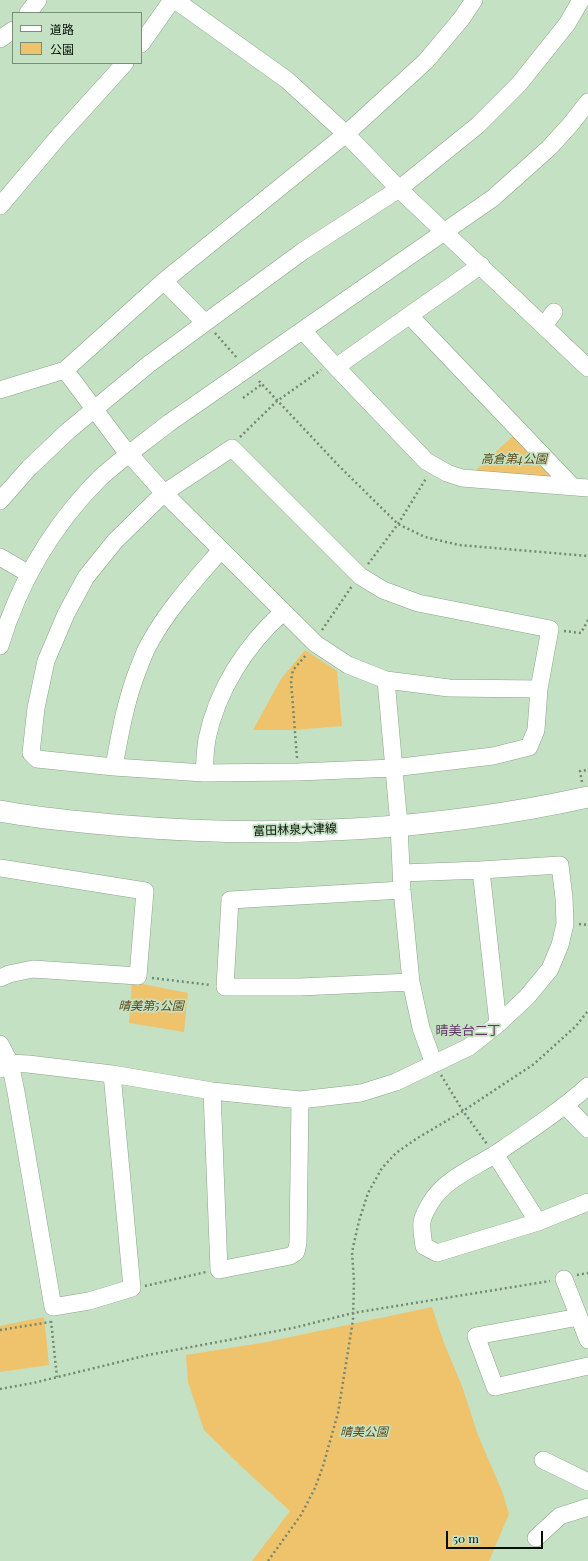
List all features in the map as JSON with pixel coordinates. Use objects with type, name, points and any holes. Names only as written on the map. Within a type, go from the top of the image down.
[{"type":"main road","name":"富田林泉大津線","points":[[0,811],[75,822],[165,829],[245,832],[320,830],[399,825],[479,816],[585,790]]},
{"type":"street","points":[[29,12],[38,0]]},
{"type":"street","points":[[142,43],[174,0],[287,80],[346,134],[399,189],[481,265],[588,368]]},
{"type":"street","points":[[0,390],[65,370],[164,281],[346,134],[426,61],[462,18],[474,0]]},
{"type":"street","points":[[0,501],[29,468],[68,431],[148,364],[303,251],[399,189],[478,125],[519,84],[567,24],[581,0]]},
{"type":"street","points":[[0,39],[12,31]]},
{"type":"street","points":[[0,206],[59,136],[124,64]]},
{"type":"street","points":[[0,646],[17,598],[29,574],[52,537],[74,507],[101,478],[128,454],[169,423],[493,198],[526,169],[570,126],[588,102]]},
{"type":"street","points":[[334,365],[410,316],[481,265]]},
{"type":"street","points":[[164,281],[205,323]]},
{"type":"street","points":[[544,326],[554,312]]},
{"type":"street","points":[[410,316],[580,487]]},
{"type":"street","points":[[303,331],[426,461],[433,466],[462,478],[580,487]]},
{"type":"street","points":[[65,370],[128,454],[164,493],[316,644],[348,665],[386,680],[449,688],[539,689]]},
{"type":"street","points":[[232,448],[360,576],[383,590],[418,603],[439,608],[550,629],[539,689],[536,730],[529,747],[492,756],[393,768],[298,772],[204,773],[114,767],[37,759],[31,753],[36,708],[46,661],[66,614],[86,577],[115,541],[164,493],[232,448]]},
{"type":"street","points":[[114,767],[120,730],[132,686],[148,645],[170,611],[221,550]]},
{"type":"street","points":[[0,557],[29,574]]},
{"type":"street","points":[[204,773],[208,739],[218,700],[233,672],[266,626],[283,612]]},
{"type":"street","points":[[386,680],[411,982],[420,1028],[434,1064]]},
{"type":"street","points":[[5,1066],[28,1064],[112,1074],[212,1091],[300,1100],[361,1093],[396,1082],[469,1047],[498,1024],[526,997],[550,969],[560,945],[565,924],[560,865],[481,870],[402,881],[230,900],[225,987],[411,982]]},
{"type":"street","points":[[0,868],[145,891],[138,976],[33,969],[9,974],[0,978]]},
{"type":"street","points":[[481,870],[498,1024]]},
{"type":"street","points":[[0,1044],[52,1315],[89,1301],[132,1288],[112,1074]]},
{"type":"street","points":[[588,1086],[495,1154],[446,1185],[432,1201],[421,1224],[424,1246],[438,1253],[538,1222],[588,1202]]},
{"type":"street","points":[[212,1091],[219,1270],[290,1256],[296,1252],[298,1243],[300,1100]]},
{"type":"street","points":[[565,1104],[588,1129]]},
{"type":"street","points":[[495,1154],[538,1222]]},
{"type":"street","points":[[564,1279],[588,1340]]},
{"type":"street","points":[[579,1317],[476,1336],[495,1387],[588,1366]]},
{"type":"street","points":[[543,1460],[588,1482]]},
{"type":"street","points":[[536,1538],[560,1516],[588,1507]]},
{"type":"path","points":[[205,323],[234,355]]},
{"type":"path","points":[[232,448],[234,442],[278,401],[334,365]]},
{"type":"path","points":[[243,398],[261,383],[339,466],[398,524],[425,537],[459,545],[588,556]]},
{"type":"path","points":[[398,524],[433,466]]},
{"type":"path","points":[[550,629],[581,633],[588,620]]},
{"type":"path","points":[[298,772],[291,681],[293,670],[316,644]]},
{"type":"path","points":[[585,790],[580,772],[588,770]]},
{"type":"path","points":[[138,976],[225,987]]},
{"type":"path","points":[[268,1561],[301,1515],[315,1488],[323,1466],[338,1413],[353,1313],[354,1281],[352,1252],[359,1221],[368,1193],[382,1168],[396,1153],[416,1139],[463,1111],[534,1064],[576,1026],[588,1012]]},
{"type":"path","points":[[434,1064],[463,1111],[495,1154]]},
{"type":"path","points":[[132,1288],[219,1270]]},
{"type":"path","points":[[0,1390],[148,1355],[294,1328],[353,1313],[564,1279]]},
{"type":"path","points":[[0,1330],[52,1315],[57,1377]]},
{"type":"green space","name":"高倉第4公園","points":[[514,435],[552,474],[552,478],[474,472]]},
{"type":"green space","points":[[305,650],[337,671],[342,726],[295,730],[253,730],[281,679]]},
{"type":"green space","name":"晴美第5公園","points":[[132,982],[188,993],[184,1032],[129,1023]]},
{"type":"green space","name":"晴美公園","points":[[432,1307],[444,1343],[462,1386],[478,1435],[502,1491],[509,1514],[489,1561],[252,1561],[290,1511],[204,1430],[188,1382],[186,1355],[267,1342]]},
{"type":"green space","points":[[44,1317],[49,1365],[0,1372],[0,1326]]},
{"type":"district","name":"晴美台二丁","points":[[468,1031]]}]
